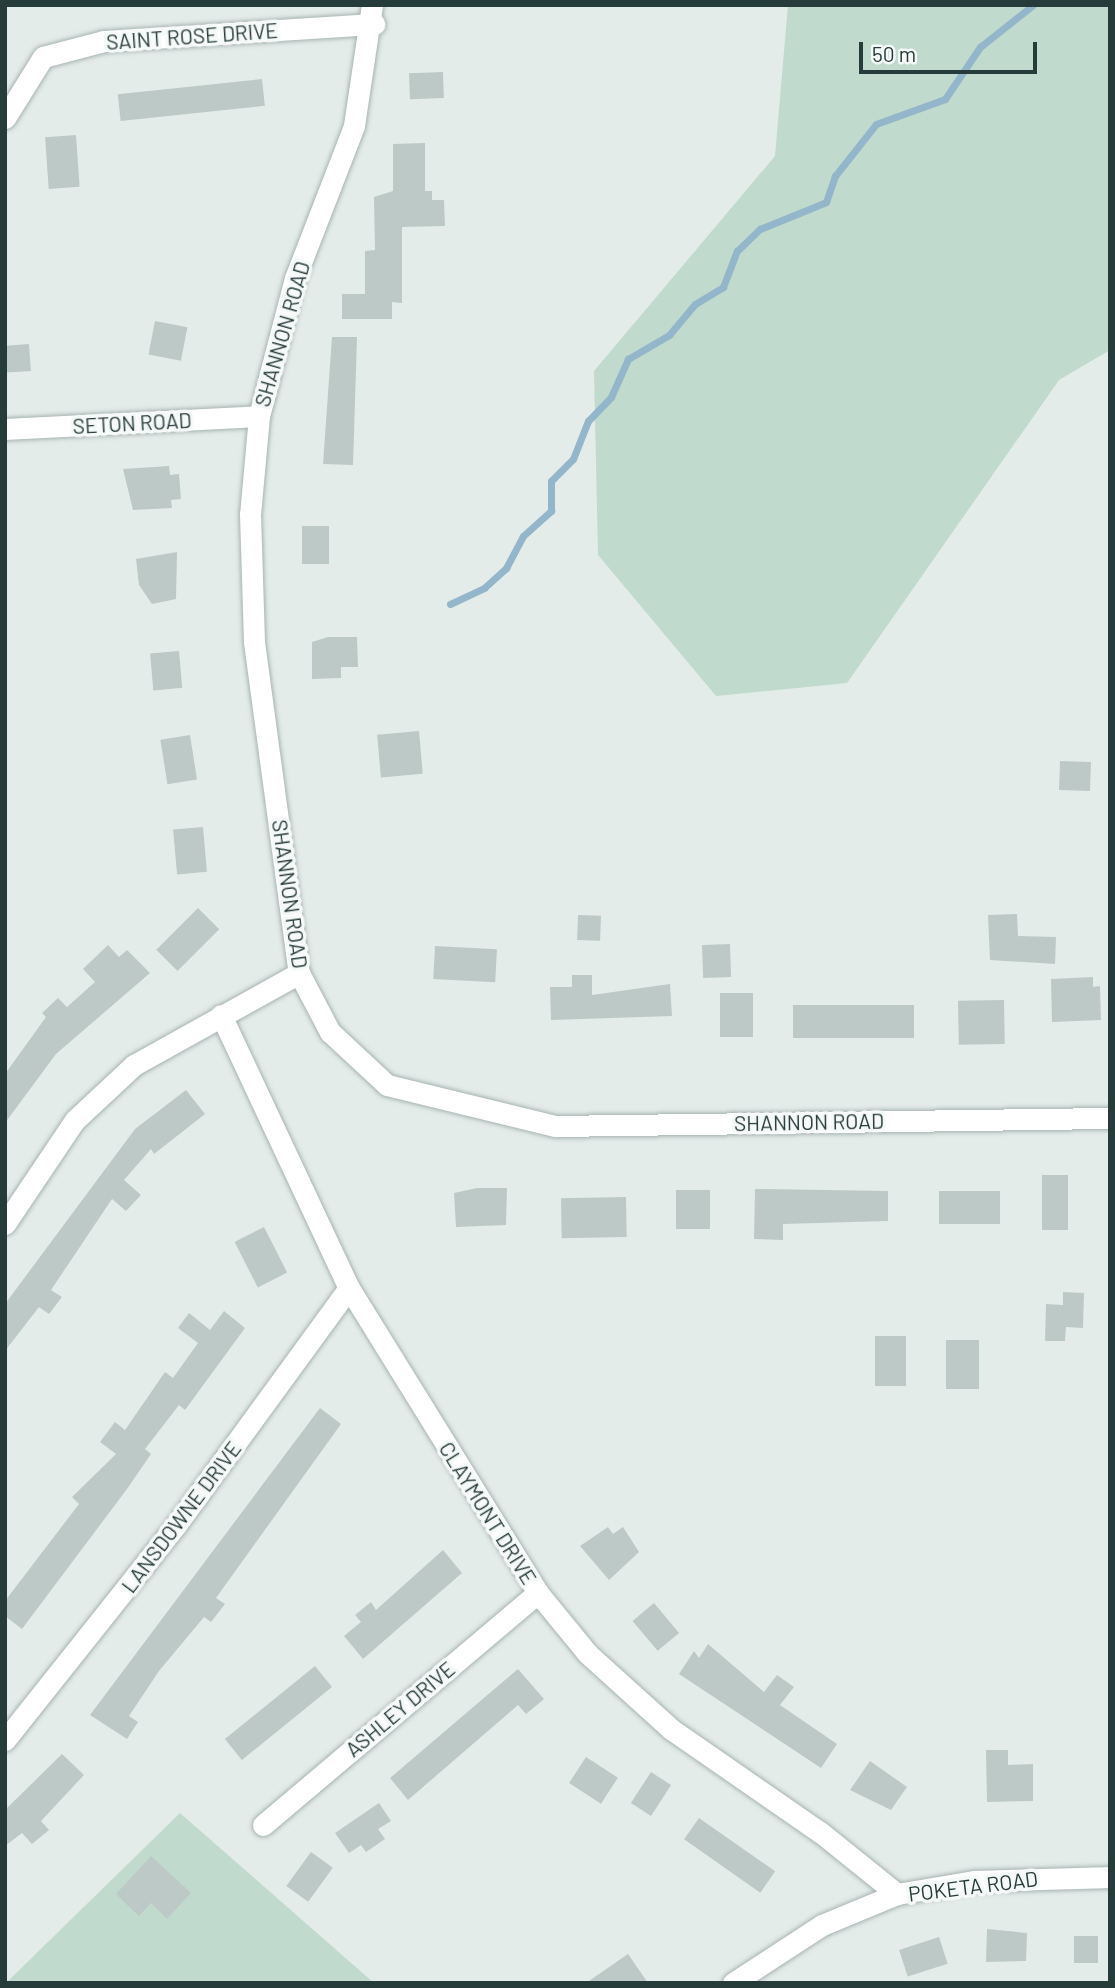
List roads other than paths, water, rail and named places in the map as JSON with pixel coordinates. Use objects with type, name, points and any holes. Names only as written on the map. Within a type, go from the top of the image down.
[{"type":"street","name":"SAINT ROSE DRIVE","points":[[5,118],[43,57],[104,40],[373,15]]},
{"type":"street","name":"SHANNON ROAD","points":[[373,15],[354,126],[295,278],[259,416],[250,513],[254,642],[299,973],[330,1032],[387,1085],[555,1126],[1110,1118]]},
{"type":"street","name":"SETON ROAD","points":[[5,429],[259,416]]},
{"type":"street","points":[[5,1224],[75,1120],[134,1065],[299,973]]},
{"type":"street","name":"CLAYMONT DRIVE","points":[[221,1015],[349,1288],[538,1593],[588,1654],[671,1729],[820,1832],[897,1894]]},
{"type":"street","name":"LANSDOWNE DRIVE","points":[[5,1740],[176,1525],[349,1288]]},
{"type":"street","name":"ASHLEY DRIVE","points":[[263,1825],[538,1593]]},
{"type":"street","name":"POKETA ROAD","points":[[733,1983],[822,1925],[897,1894],[975,1881],[1110,1877]]},
{"type":"waterway","points":[[450,604],[484,588],[506,568],[523,536],[551,511],[551,481],[573,459],[588,421],[611,397],[628,359],[669,335],[695,304],[723,287],[737,251],[760,229],[826,202],[835,176],[876,124],[945,99],[980,47],[1033,5]]}]
